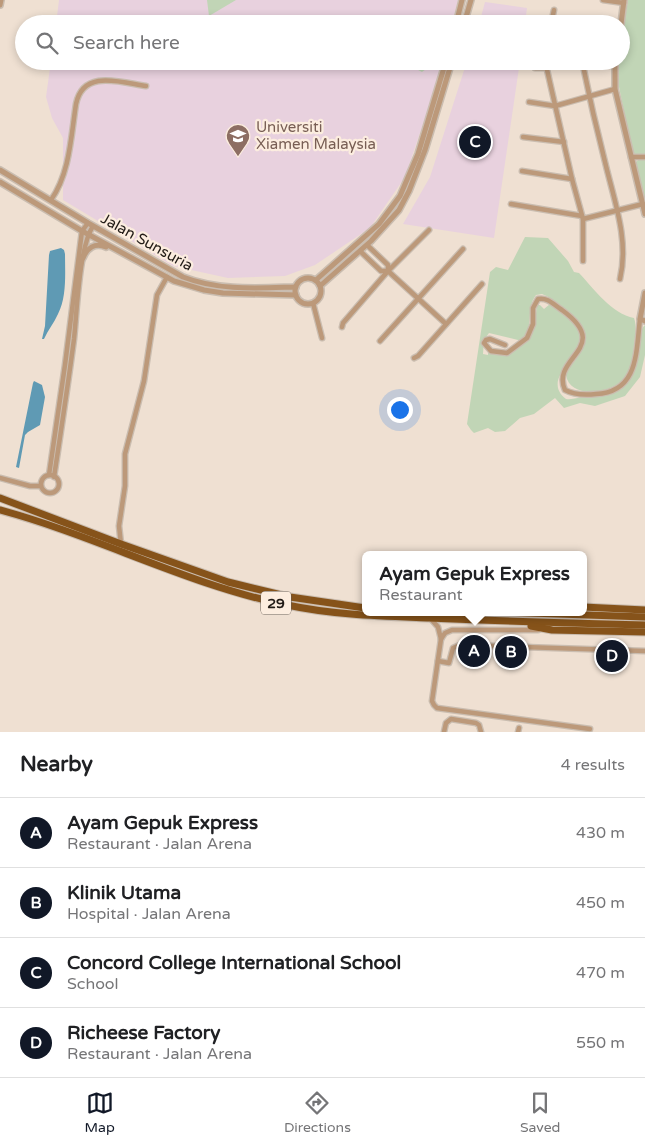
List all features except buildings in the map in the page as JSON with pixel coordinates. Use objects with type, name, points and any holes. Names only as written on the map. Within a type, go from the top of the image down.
[{"type":"highway","points":[[0,498],[23,507]]},
{"type":"highway","name":"29","points":[[0,502],[23,507],[228,582],[261,591],[308,600],[362,608]]},
{"type":"highway","name":"29","points":[[0,510],[52,526],[220,588],[267,601],[324,612],[362,616],[502,622],[645,625]]},
{"type":"highway","points":[[587,607],[645,610]]},
{"type":"highway","points":[[587,615],[645,617]]},
{"type":"highway","points":[[502,622],[552,630],[645,632]]},
{"type":"street","points":[[0,0],[0,5]]},
{"type":"street","points":[[458,15],[462,0]]},
{"type":"street","points":[[467,15],[471,0]]},
{"type":"street","points":[[603,0],[624,2],[622,15]]},
{"type":"street","points":[[553,15],[554,10]]},
{"type":"street","points":[[316,280],[320,286],[321,294],[319,298],[313,303],[301,302],[296,295],[296,287],[304,279],[316,280],[379,224],[400,196],[418,154],[443,70]]},
{"type":"street","points":[[320,286],[367,245],[399,210],[409,191],[425,150],[449,70]]},
{"type":"street","points":[[547,70],[582,217],[582,262]]},
{"type":"street","points":[[584,70],[617,211],[623,246],[623,268],[620,279]]},
{"type":"street","points":[[615,70],[615,89],[645,214]]},
{"type":"street","points":[[51,200],[59,190],[64,178],[77,97],[82,90],[94,81],[102,80],[146,86]]},
{"type":"street","points":[[529,102],[555,106],[615,89]]},
{"type":"street","points":[[523,137],[564,142]]},
{"type":"street","points":[[631,157],[645,157]]},
{"type":"street","name":"Jalan Sunsuria","points":[[0,170],[165,268],[193,281],[224,287],[296,287]]},
{"type":"street","points":[[522,172],[572,179]]},
{"type":"street","name":"Jalan Sunsuria","points":[[0,182],[82,231],[180,284],[223,293],[296,295]]},
{"type":"street","points":[[511,204],[582,217],[643,204]]},
{"type":"street","points":[[0,478],[30,486],[40,486],[46,493],[54,492],[59,484],[52,476],[65,365],[82,231],[90,224]]},
{"type":"street","points":[[52,476],[73,345],[83,258],[90,224]]},
{"type":"street","points":[[342,327],[343,323],[388,271],[429,230]]},
{"type":"street","points":[[83,258],[86,251],[99,244],[144,266]]},
{"type":"street","points":[[367,245],[388,265],[388,271]]},
{"type":"street","points":[[380,341],[463,249]]},
{"type":"street","points":[[360,251],[381,271],[388,271],[446,324]]},
{"type":"street","points":[[121,544],[119,526],[125,486],[125,454],[144,381],[157,295],[167,277]]},
{"type":"street","points":[[414,358],[418,356],[482,284]]},
{"type":"street","points":[[505,345],[490,339],[484,343],[491,351],[507,353],[512,351],[530,333],[534,303],[542,298],[550,301],[577,323],[583,335],[582,345],[562,378],[565,390],[570,393],[599,394],[617,389],[631,374],[643,320],[645,293]]},
{"type":"street","points":[[313,303],[322,338]]},
{"type":"street","points":[[40,486],[42,480],[52,476]]},
{"type":"street","points":[[431,618],[438,627],[441,639],[432,701],[438,708],[590,729]]},
{"type":"street","points":[[441,639],[452,630],[552,630]]},
{"type":"street","points":[[438,661],[449,663],[453,648],[460,645],[645,651]]},
{"type":"street","points":[[444,732],[446,723],[451,719],[476,723],[481,732]]},
{"type":"shaded area","points":[[59,0],[458,0],[454,15],[57,15]]},
{"type":"shaded area","points":[[485,2],[527,8],[526,15],[481,15]]},
{"type":"shaded area","name":"Universiti Xiamen Malaysia","points":[[50,70],[440,70],[405,177],[370,228],[315,265],[285,276],[228,278],[173,266],[63,200],[63,138],[52,118],[46,97]]},
{"type":"shaded area","points":[[464,70],[519,70],[494,238],[403,224],[430,177]]},
{"type":"green space","points":[[207,0],[236,0],[211,15],[209,15]]},
{"type":"green space","points":[[628,0],[645,0],[645,155],[636,155],[632,151],[618,82],[619,70],[630,70],[630,15],[626,15]]},
{"type":"green space","points":[[645,159],[645,202],[635,163],[638,160]]},
{"type":"green space","points":[[525,237],[548,238],[568,261],[574,272],[579,273],[604,300],[618,312],[634,318],[635,335],[630,369],[627,376],[613,387],[594,392],[576,389],[569,383],[566,375],[583,348],[584,330],[570,313],[542,294],[536,295],[533,300],[528,329],[522,341],[489,333],[484,340],[483,354],[510,354],[529,340],[535,322],[537,305],[544,309],[550,304],[571,320],[580,336],[578,348],[559,377],[558,385],[560,392],[566,399],[609,394],[625,385],[635,370],[641,332],[645,325],[645,355],[640,377],[625,396],[595,406],[580,403],[564,408],[555,398],[534,414],[520,418],[505,431],[495,432],[488,428],[474,433],[467,424],[490,272],[496,267],[508,270]]},
{"type":"water","points":[[61,248],[65,254],[63,300],[56,317],[44,339],[42,339],[45,326],[49,255],[50,251]]},
{"type":"water","points":[[34,381],[42,385],[45,397],[40,425],[25,435],[19,468],[16,467]]},
{"type":"place","name":"Concord College International School","points":[[475,142]]},
{"type":"place","name":"Universiti Xiamen Malaysia","points":[[238,157]]},
{"type":"place","name":"Ayam Gepuk Express","points":[[474,651]]},
{"type":"place","name":"Klinik Utama","points":[[511,652]]},
{"type":"place","name":"Richeese Factory","points":[[612,656]]}]
